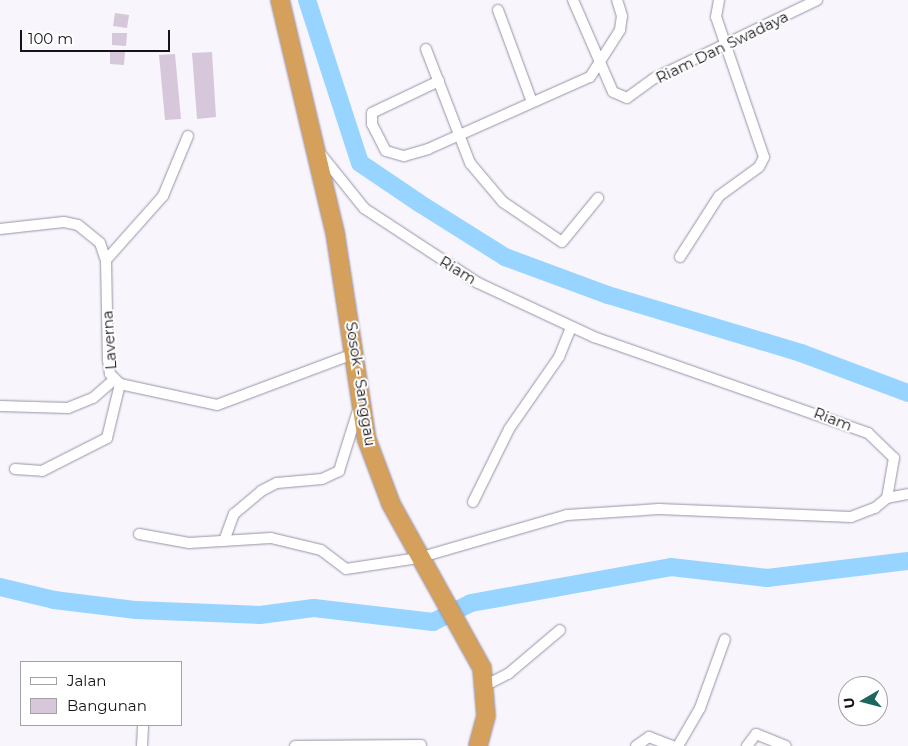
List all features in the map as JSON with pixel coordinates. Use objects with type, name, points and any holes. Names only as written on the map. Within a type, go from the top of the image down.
[{"type":"highway","name":"Sosok - Sanggau","points":[[280,0],[315,147],[356,353],[361,400],[377,472],[418,558],[471,644],[486,685],[486,716],[478,746]]},
{"type":"street","name":"Riam Dan Swadaya","points":[[573,0],[613,92],[627,98],[655,78],[729,46],[817,0]]},
{"type":"street","points":[[439,82],[382,104],[372,112],[372,124],[386,151],[397,156],[428,149],[583,81],[602,64],[622,24],[617,0]]},
{"type":"street","points":[[680,257],[719,196],[759,167],[764,157],[740,96],[729,46],[716,17],[719,0]]},
{"type":"street","points":[[498,10],[532,102]]},
{"type":"street","points":[[426,49],[470,164],[492,193],[559,242],[598,198]]},
{"type":"street","points":[[106,260],[163,196],[188,136]]},
{"type":"street","name":"Riam","points":[[315,147],[364,208],[387,225],[478,283],[571,328],[868,433],[894,458],[886,498]]},
{"type":"street","name":"Laverna","points":[[0,229],[44,222],[78,226],[100,243],[106,260],[108,360],[117,382],[217,405],[356,353]]},
{"type":"street","points":[[473,502],[509,429],[559,358],[571,328]]},
{"type":"street","points":[[0,406],[68,408],[93,398],[117,382]]},
{"type":"street","points":[[15,469],[42,471],[107,438],[117,382]]},
{"type":"street","points":[[224,541],[234,514],[261,491],[277,483],[322,479],[339,471],[361,400]]},
{"type":"street","points":[[138,534],[189,543],[271,538],[321,550],[346,569],[418,558],[567,515],[659,509],[851,517],[875,508],[886,498],[908,494]]},
{"type":"street","points":[[486,685],[508,674],[560,630]]},
{"type":"street","points":[[678,746],[707,691],[725,639]]},
{"type":"street","points":[[142,746],[143,726]]},
{"type":"street","points":[[747,746],[756,734],[786,746]]},
{"type":"street","points":[[636,746],[649,737],[672,746]]},
{"type":"street","points":[[295,746],[421,745]]},
{"type":"building","points":[[115,13],[129,15],[127,28],[113,26]]},
{"type":"building","points":[[112,33],[127,33],[126,46],[112,45]]},
{"type":"building","points":[[110,51],[125,52],[124,65],[110,64]]},
{"type":"building","points":[[212,52],[216,117],[197,119],[192,53]]},
{"type":"building","points":[[175,54],[181,119],[165,120],[159,55]]},
{"type":"waterway","points":[[307,0],[360,163],[419,203],[505,257],[608,295],[801,353],[908,393]]},
{"type":"waterway","points":[[0,587],[54,600],[136,610],[260,615],[314,608],[433,622],[471,603],[671,567],[767,578],[908,561]]}]
